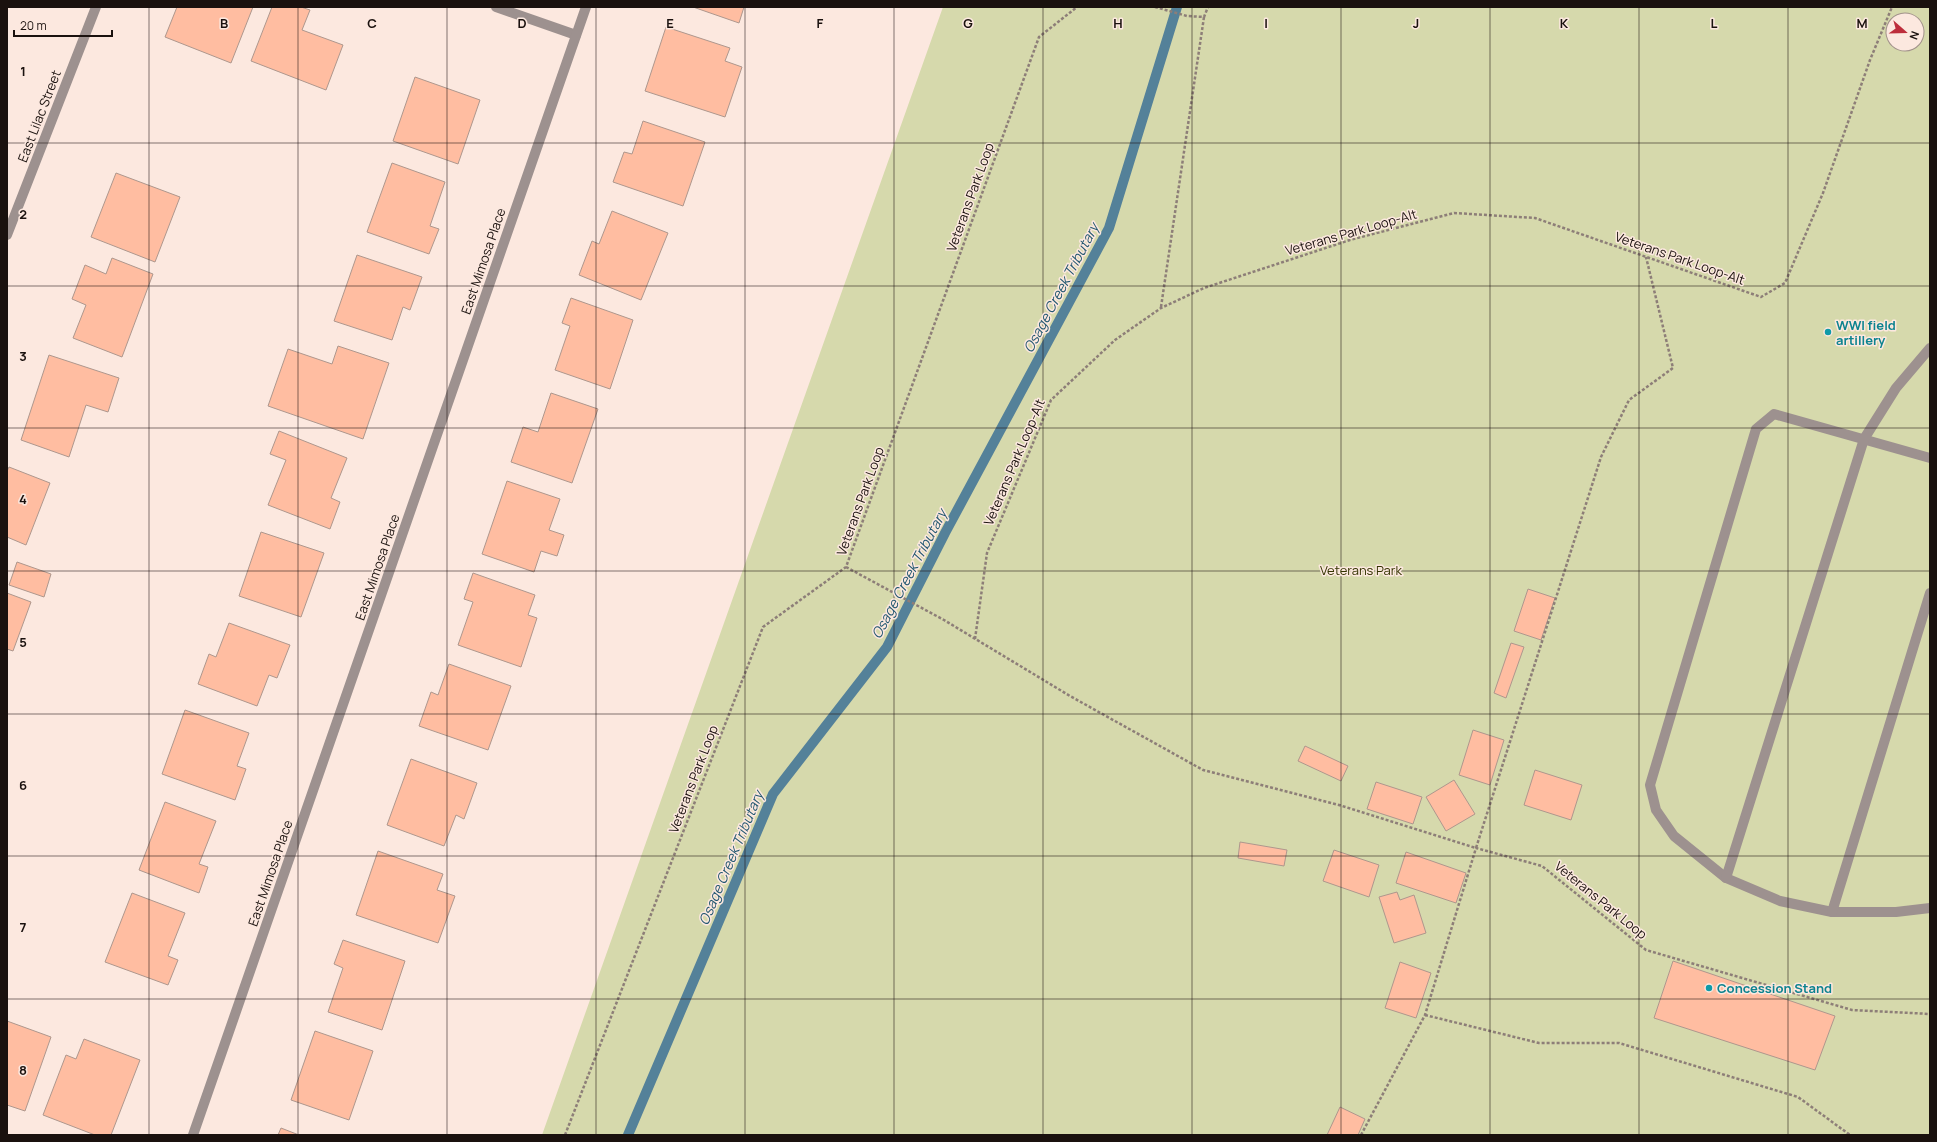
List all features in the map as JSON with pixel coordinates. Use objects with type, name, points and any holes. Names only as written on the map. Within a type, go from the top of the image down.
[{"type":"street","name":"East Lilac Street","points":[[7,235],[96,7]]},
{"type":"street","points":[[496,7],[576,35]]},
{"type":"street","name":"East Mimosa Place","points":[[193,1135],[586,7]]},
{"type":"street","points":[[1726,878],[1864,439],[1896,388],[1930,348]]},
{"type":"street","points":[[1930,458],[1774,414],[1756,429],[1650,785],[1656,810],[1674,836],[1726,878],[1780,901],[1832,912],[1896,912],[1930,908]]},
{"type":"street","points":[[1832,912],[1930,593]]},
{"type":"path","name":"Veterans Park Loop","points":[[566,1135],[763,627],[846,567],[1039,37],[1077,7]]},
{"type":"path","points":[[1157,7],[1187,16],[1204,17]]},
{"type":"path","points":[[1161,308],[1204,17],[1208,7]]},
{"type":"path","name":"Veterans Park Loop-Alt","points":[[975,639],[986,553],[1051,400],[1115,340],[1161,308],[1204,288],[1350,240],[1454,213],[1535,218],[1761,297],[1785,283],[1823,193],[1870,60],[1892,7]]},
{"type":"path","points":[[1361,1135],[1425,1016],[1476,848],[1601,458],[1629,400],[1673,368],[1646,256]]},
{"type":"path","points":[[846,567],[944,620],[975,639]]},
{"type":"path","name":"Veterans Park Loop","points":[[975,639],[1070,696],[1203,770],[1339,805],[1476,848],[1542,866],[1646,950],[1852,1010],[1930,1014]]},
{"type":"path","points":[[1425,1016],[1539,1043],[1619,1043],[1798,1097],[1850,1135]]},
{"type":"green space","name":"Veterans Park","points":[[943,7],[1930,7],[1930,1135],[542,1135]]},
{"type":"building","points":[[177,7],[253,7],[231,63],[165,37]]},
{"type":"building","points":[[272,7],[301,7],[310,10],[302,30],[343,45],[326,90],[251,61]]},
{"type":"building","points":[[693,7],[744,7],[739,23]]},
{"type":"building","points":[[666,27],[730,48],[725,61],[742,67],[725,117],[645,91]]},
{"type":"building","points":[[415,77],[480,100],[458,164],[393,141]]},
{"type":"building","points":[[643,121],[705,142],[683,206],[613,182],[624,152],[632,154]]},
{"type":"building","points":[[392,163],[445,182],[430,226],[439,229],[429,254],[367,232]]},
{"type":"building","points":[[116,173],[180,197],[155,262],[91,237]]},
{"type":"building","points":[[612,211],[668,233],[641,300],[579,275],[592,241],[599,244]]},
{"type":"building","points":[[357,255],[422,277],[410,310],[403,307],[392,340],[334,321]]},
{"type":"building","points":[[112,258],[153,274],[122,357],[73,338],[86,305],[72,299],[85,265],[106,274]]},
{"type":"building","points":[[571,298],[633,320],[610,389],[555,370],[570,326],[562,323]]},
{"type":"building","points":[[338,346],[389,363],[363,439],[268,406],[288,349],[332,364]]},
{"type":"building","points":[[49,355],[119,378],[108,412],[86,405],[69,457],[21,440]]},
{"type":"building","points":[[551,393],[598,409],[572,483],[511,462],[523,427],[538,432]]},
{"type":"building","points":[[279,431],[347,458],[331,498],[340,502],[330,529],[268,505],[286,460],[270,454]]},
{"type":"building","points":[[9,467],[50,483],[26,545],[7,537],[7,471]]},
{"type":"building","points":[[507,481],[560,499],[549,530],[564,535],[557,556],[541,551],[534,572],[482,554]]},
{"type":"building","points":[[261,532],[324,553],[301,617],[239,596]]},
{"type":"building","points":[[17,562],[51,574],[44,597],[9,585]]},
{"type":"building","points":[[473,573],[535,595],[528,615],[537,618],[521,667],[458,645],[473,602],[464,599]]},
{"type":"building","points":[[1528,589],[1555,598],[1541,640],[1514,631]]},
{"type":"building","points":[[7,593],[31,602],[13,651],[7,649]]},
{"type":"building","points":[[229,623],[290,645],[277,678],[269,675],[257,706],[198,684],[209,654],[216,657]]},
{"type":"building","points":[[1511,643],[1524,647],[1506,698],[1494,693]]},
{"type":"building","points":[[449,664],[511,686],[488,750],[419,726],[431,692],[438,695]]},
{"type":"building","points":[[185,710],[249,733],[237,766],[246,769],[235,800],[162,774]]},
{"type":"building","points":[[1473,730],[1504,740],[1490,785],[1459,775]]},
{"type":"building","points":[[1305,746],[1348,766],[1341,781],[1298,761]]},
{"type":"building","points":[[411,759],[477,783],[464,819],[456,815],[444,846],[387,825]]},
{"type":"building","points":[[1535,770],[1582,785],[1571,820],[1524,805]]},
{"type":"building","points":[[1454,780],[1475,814],[1446,831],[1426,797]]},
{"type":"building","points":[[1376,782],[1422,797],[1413,824],[1367,809]]},
{"type":"building","points":[[165,802],[216,821],[199,864],[208,867],[199,893],[139,870]]},
{"type":"building","points":[[1240,842],[1287,850],[1284,866],[1238,858]]},
{"type":"building","points":[[1334,850],[1379,865],[1369,897],[1323,881]]},
{"type":"building","points":[[378,851],[443,874],[437,890],[455,896],[438,943],[356,915]]},
{"type":"building","points":[[1406,852],[1466,873],[1456,903],[1396,883]]},
{"type":"building","points":[[1397,892],[1400,900],[1414,895],[1426,933],[1394,943],[1379,897]]},
{"type":"building","points":[[132,893],[185,913],[168,956],[178,960],[168,985],[105,962]]},
{"type":"building","points":[[343,940],[405,961],[382,1030],[328,1012],[343,968],[334,964]]},
{"type":"building","name":"Concession Stand","points":[[1673,961],[1835,1016],[1815,1070],[1654,1018]]},
{"type":"building","points":[[1400,962],[1431,973],[1416,1018],[1385,1008]]},
{"type":"building","points":[[7,1021],[51,1037],[25,1111],[7,1105]]},
{"type":"building","points":[[315,1031],[373,1051],[349,1120],[291,1100]]},
{"type":"building","points":[[84,1039],[140,1060],[111,1135],[95,1135],[43,1115],[66,1055],[76,1059]]},
{"type":"building","points":[[1340,1107],[1365,1119],[1358,1135],[1327,1135]]},
{"type":"building","points":[[281,1128],[299,1135],[278,1135]]},
{"type":"waterway","name":"Osage Creek Tributary","points":[[628,1135],[773,794],[887,647],[945,533],[1109,228],[1177,7]]},
{"type":"place","name":"WWI field artillery","points":[[1828,332]]},
{"type":"place","name":"Concession Stand","points":[[1709,988]]}]
